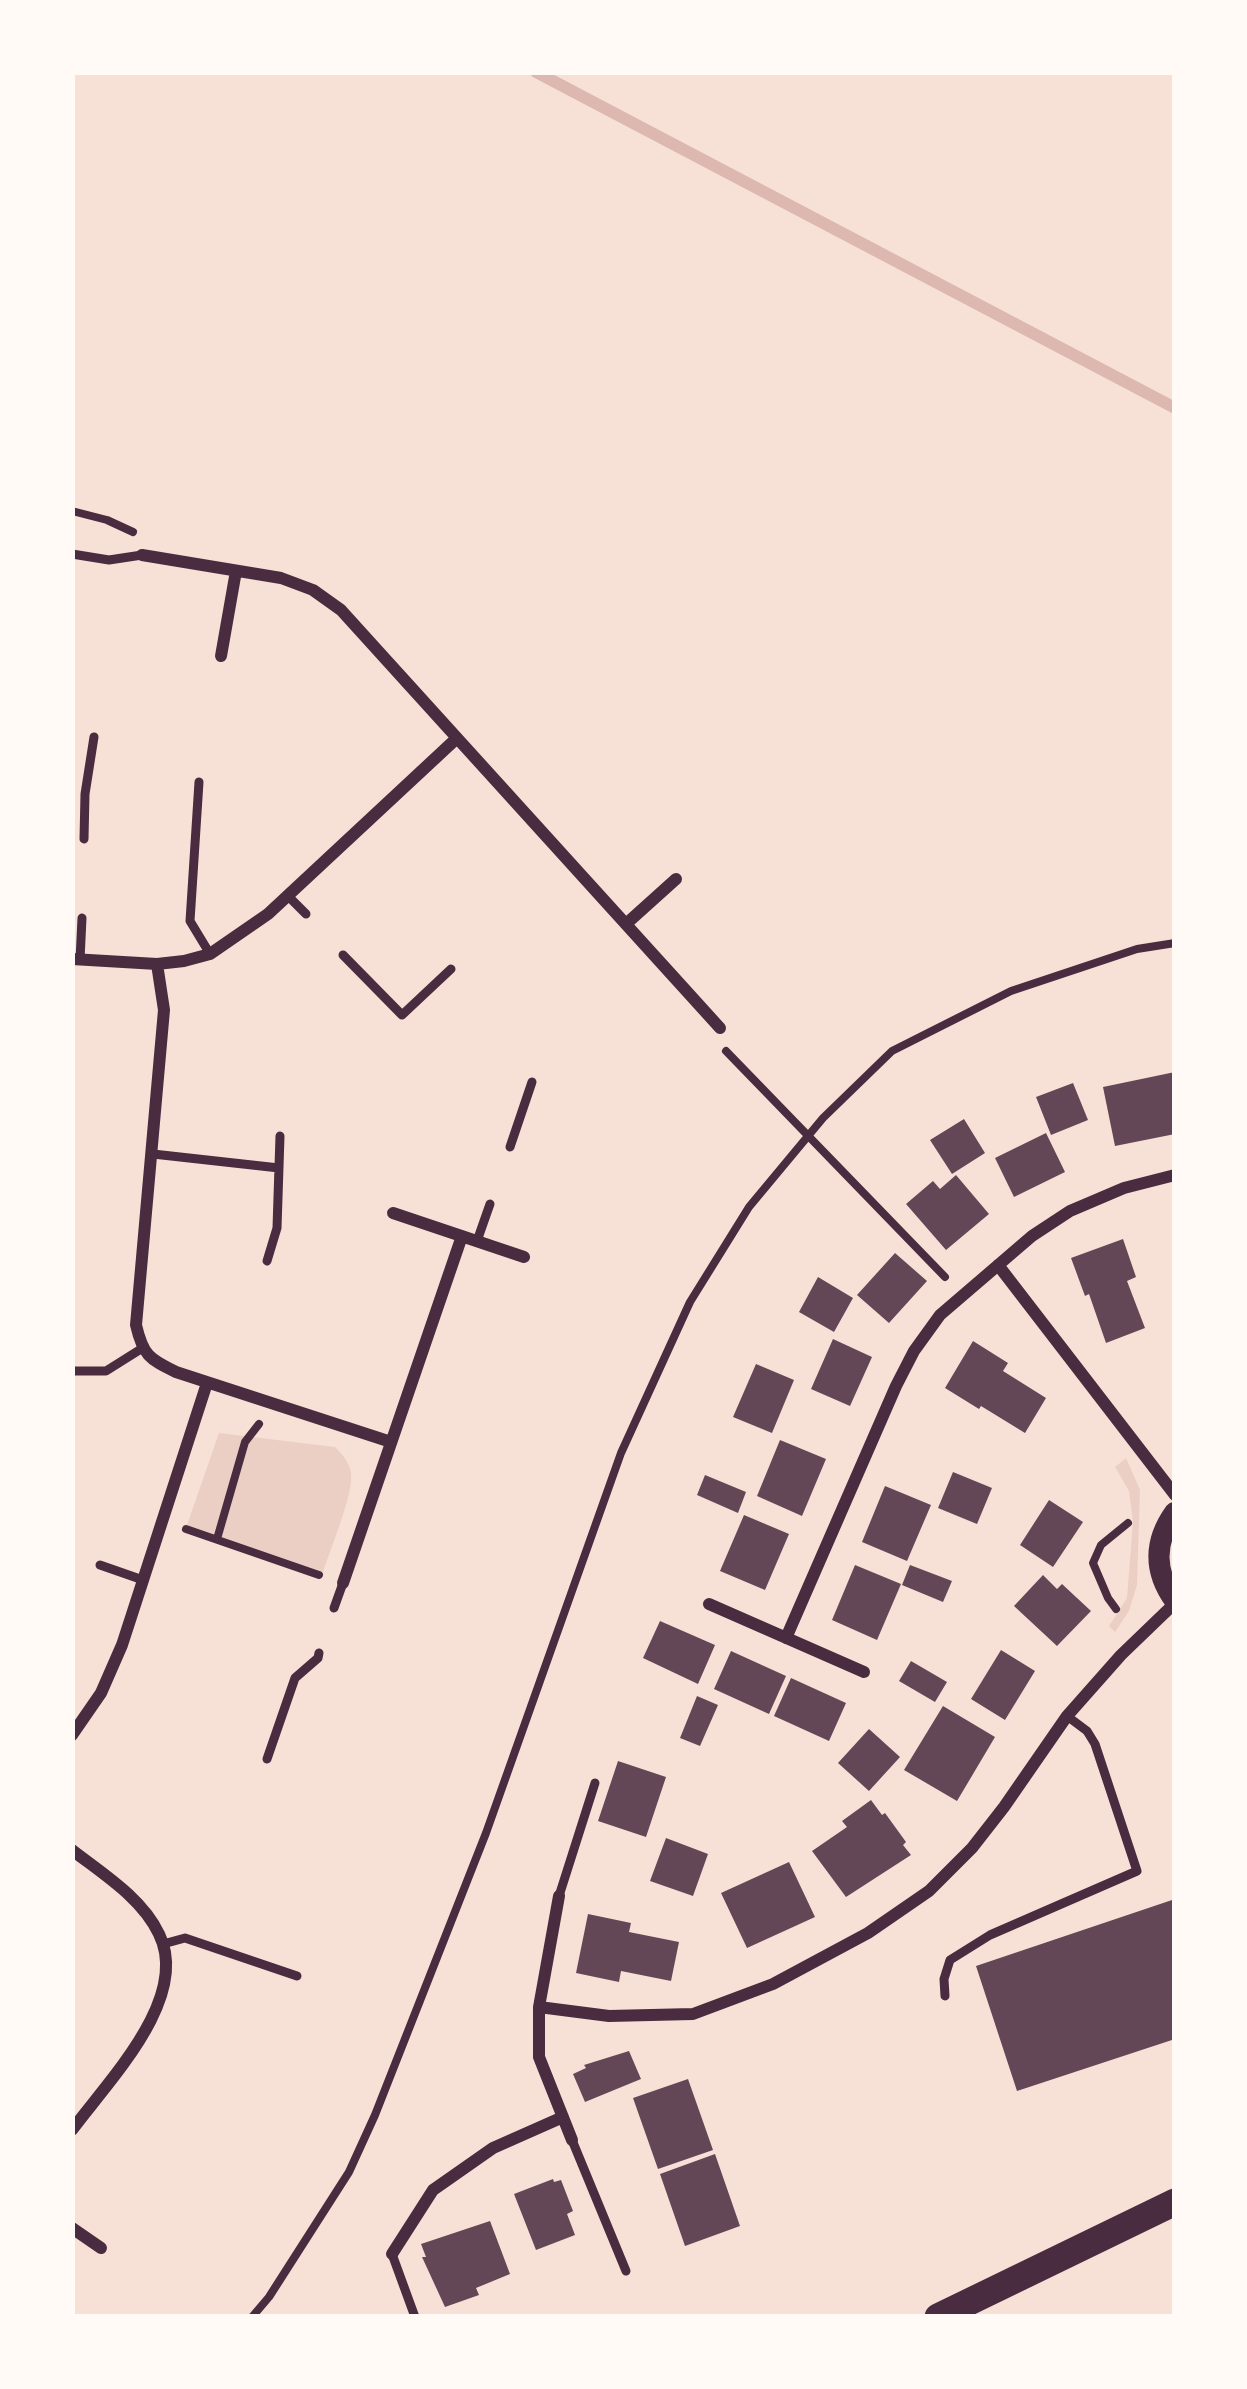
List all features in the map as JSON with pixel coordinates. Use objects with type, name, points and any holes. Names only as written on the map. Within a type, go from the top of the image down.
[{"type":"main road","points":[[938,2317],[1175,2202]]},
{"type":"street","points":[[142,555],[281,578],[313,590],[341,610],[720,1028]]},
{"type":"street","points":[[221,656],[236,571]]},
{"type":"street","points":[[76,959],[157,964],[210,954],[288,896],[457,738]]},
{"type":"street","points":[[626,924],[676,879]]},
{"type":"street","points":[[157,964],[164,1010],[136,1325],[141,1349],[154,1362],[207,1383],[391,1442]]},
{"type":"street","points":[[786,1638],[914,1351],[940,1315],[1032,1236],[1070,1211],[1124,1188],[1175,1174]]},
{"type":"street","points":[[393,1213],[524,1257]]},
{"type":"street","points":[[343,1583],[462,1236]]},
{"type":"street","points":[[998,1265],[1175,1495]]},
{"type":"street","points":[[72,1735],[110,1673],[207,1383]]},
{"type":"street","points":[[539,2007],[609,2016],[693,2014],[772,1984],[868,1933],[929,1891],[972,1848],[1067,1716],[1175,1602],[1160,1572],[1157,1552],[1162,1532],[1175,1512]]},
{"type":"street","points":[[709,1604],[864,1672]]},
{"type":"street","points":[[72,1850],[122,1889],[158,1931],[166,1975],[164,1995],[136,2044],[72,2129]]},
{"type":"street","points":[[559,1896],[539,2007],[539,2057],[572,2140]]},
{"type":"street","points":[[392,2254],[433,2190],[493,2148],[563,2117]]},
{"type":"street","points":[[72,2228],[100,2248]]},
{"type":"lane","points":[[72,554],[109,560],[142,555]]},
{"type":"lane","points":[[84,839],[94,737]]},
{"type":"lane","points":[[200,782],[190,921],[210,954]]},
{"type":"lane","points":[[288,896],[306,914]]},
{"type":"lane","points":[[76,959],[82,918]]},
{"type":"lane","points":[[344,955],[402,1015],[451,969]]},
{"type":"lane","points":[[510,1147],[532,1082]]},
{"type":"lane","points":[[267,1261],[277,1228],[280,1136]]},
{"type":"lane","points":[[152,1154],[279,1168]]},
{"type":"lane","points":[[477,1241],[490,1204]]},
{"type":"lane","points":[[72,1371],[106,1371],[141,1349]]},
{"type":"lane","points":[[100,1565],[143,1580]]},
{"type":"lane","points":[[334,1608],[343,1583]]},
{"type":"lane","points":[[267,1759],[295,1678],[319,1653]]},
{"type":"lane","points":[[945,1996],[950,1960],[990,1935],[1137,1871],[1095,1744],[1067,1716]]},
{"type":"lane","points":[[559,1896],[595,1783]]},
{"type":"lane","points":[[163,1944],[185,1938],[298,1976]]},
{"type":"lane","points":[[572,2140],[626,2271]]},
{"type":"lane","points":[[392,2254],[415,2317]]},
{"type":"path","points":[[72,511],[146,538],[142,555]]},
{"type":"path","points":[[252,2317],[349,2172],[375,2115],[486,1833],[621,1453],[690,1302],[749,1207],[808,1136],[892,1051],[1011,991],[1137,949],[1175,943]]},
{"type":"path","points":[[720,1028],[712,1036],[963,1295]]},
{"type":"path","points":[[217,1540],[245,1442],[261,1417]]},
{"type":"path","points":[[1116,1609],[1093,1563],[1101,1545],[1128,1523]]},
{"type":"path","points":[[184,1528],[343,1583]]},
{"type":"shaded area","points":[[219,1433],[335,1447],[343,1456],[351,1482],[323,1572],[187,1525]]},
{"type":"shaded area","points":[[1126,1458],[1140,1490],[1137,1585],[1129,1611],[1115,1632],[1109,1626],[1127,1598],[1133,1522],[1129,1491],[1115,1467]]},
{"type":"building","points":[[1175,1072],[1175,1134],[1115,1146],[1103,1087]]},
{"type":"building","points":[[1073,1083],[1088,1120],[1051,1135],[1036,1097]]},
{"type":"building","points":[[964,1119],[985,1153],[952,1174],[930,1140]]},
{"type":"building","points":[[1046,1133],[1065,1172],[1014,1197],[995,1158]]},
{"type":"building","points":[[956,1175],[989,1214],[946,1250],[906,1204],[933,1181],[940,1189]]},
{"type":"building","points":[[1123,1239],[1136,1277],[1127,1281],[1145,1328],[1106,1343],[1071,1258]]},
{"type":"building","points":[[895,1253],[927,1281],[889,1323],[857,1295]]},
{"type":"building","points":[[818,1277],[853,1298],[834,1332],[799,1312]]},
{"type":"building","points":[[833,1339],[872,1357],[850,1406],[811,1389]]},
{"type":"building","points":[[973,1341],[1008,1363],[1003,1371],[1046,1398],[1025,1433],[945,1388]]},
{"type":"building","points":[[756,1364],[794,1380],[772,1433],[733,1417]]},
{"type":"building","points":[[780,1440],[826,1459],[802,1516],[757,1496]]},
{"type":"building","points":[[953,1472],[992,1488],[977,1524],[938,1508]]},
{"type":"building","points":[[705,1475],[746,1492],[738,1513],[697,1495]]},
{"type":"building","points":[[885,1486],[931,1505],[907,1561],[862,1542]]},
{"type":"building","points":[[1049,1500],[1083,1522],[1053,1567],[1020,1545]]},
{"type":"building","points":[[744,1515],[789,1534],[765,1590],[720,1571]]},
{"type":"building","points":[[855,1565],[901,1584],[877,1640],[832,1620]]},
{"type":"building","points":[[910,1565],[952,1581],[943,1602],[902,1585]]},
{"type":"building","points":[[1043,1575],[1057,1589],[1062,1584],[1091,1611],[1057,1646],[1014,1606]]},
{"type":"building","points":[[660,1621],[715,1645],[698,1684],[643,1658]]},
{"type":"building","points":[[1001,1650],[1035,1671],[1005,1720],[971,1699]]},
{"type":"building","points":[[731,1651],[786,1676],[769,1714],[714,1689]]},
{"type":"building","points":[[911,1661],[947,1682],[935,1702],[899,1681]]},
{"type":"building","points":[[791,1678],[846,1703],[829,1741],[774,1716]]},
{"type":"building","points":[[697,1696],[718,1705],[700,1746],[680,1738]]},
{"type":"building","points":[[943,1706],[995,1737],[957,1801],[904,1770]]},
{"type":"building","points":[[869,1729],[900,1757],[869,1791],[838,1763]]},
{"type":"building","points":[[618,1761],[666,1777],[646,1837],[598,1821]]},
{"type":"building","points":[[871,1800],[885,1813],[911,1855],[846,1897],[812,1851],[847,1827],[842,1821]]},
{"type":"building","points":[[666,1838],[708,1854],[693,1896],[650,1881]]},
{"type":"building","points":[[789,1862],[815,1917],[747,1948],[721,1893]]},
{"type":"building","points":[[1175,1899],[1175,2039],[1017,2091],[976,1966]]},
{"type":"building","points":[[588,1914],[631,1923],[629,1932],[679,1942],[671,1981],[621,1971],[619,1982],[576,1973]]},
{"type":"building","points":[[629,2051],[641,2079],[585,2102],[573,2074],[584,2065]]},
{"type":"building","points":[[688,2079],[713,2150],[658,2169],[633,2098]]},
{"type":"building","points":[[715,2154],[740,2226],[685,2246],[660,2174]]},
{"type":"building","points":[[561,2180],[573,2211],[567,2214],[575,2235],[536,2250],[514,2194]]},
{"type":"building","points":[[490,2221],[510,2274],[476,2288],[479,2295],[445,2307],[422,2257],[426,2257],[421,2244]]},
{"type":"waterway","points":[[536,72],[1175,408]]}]
